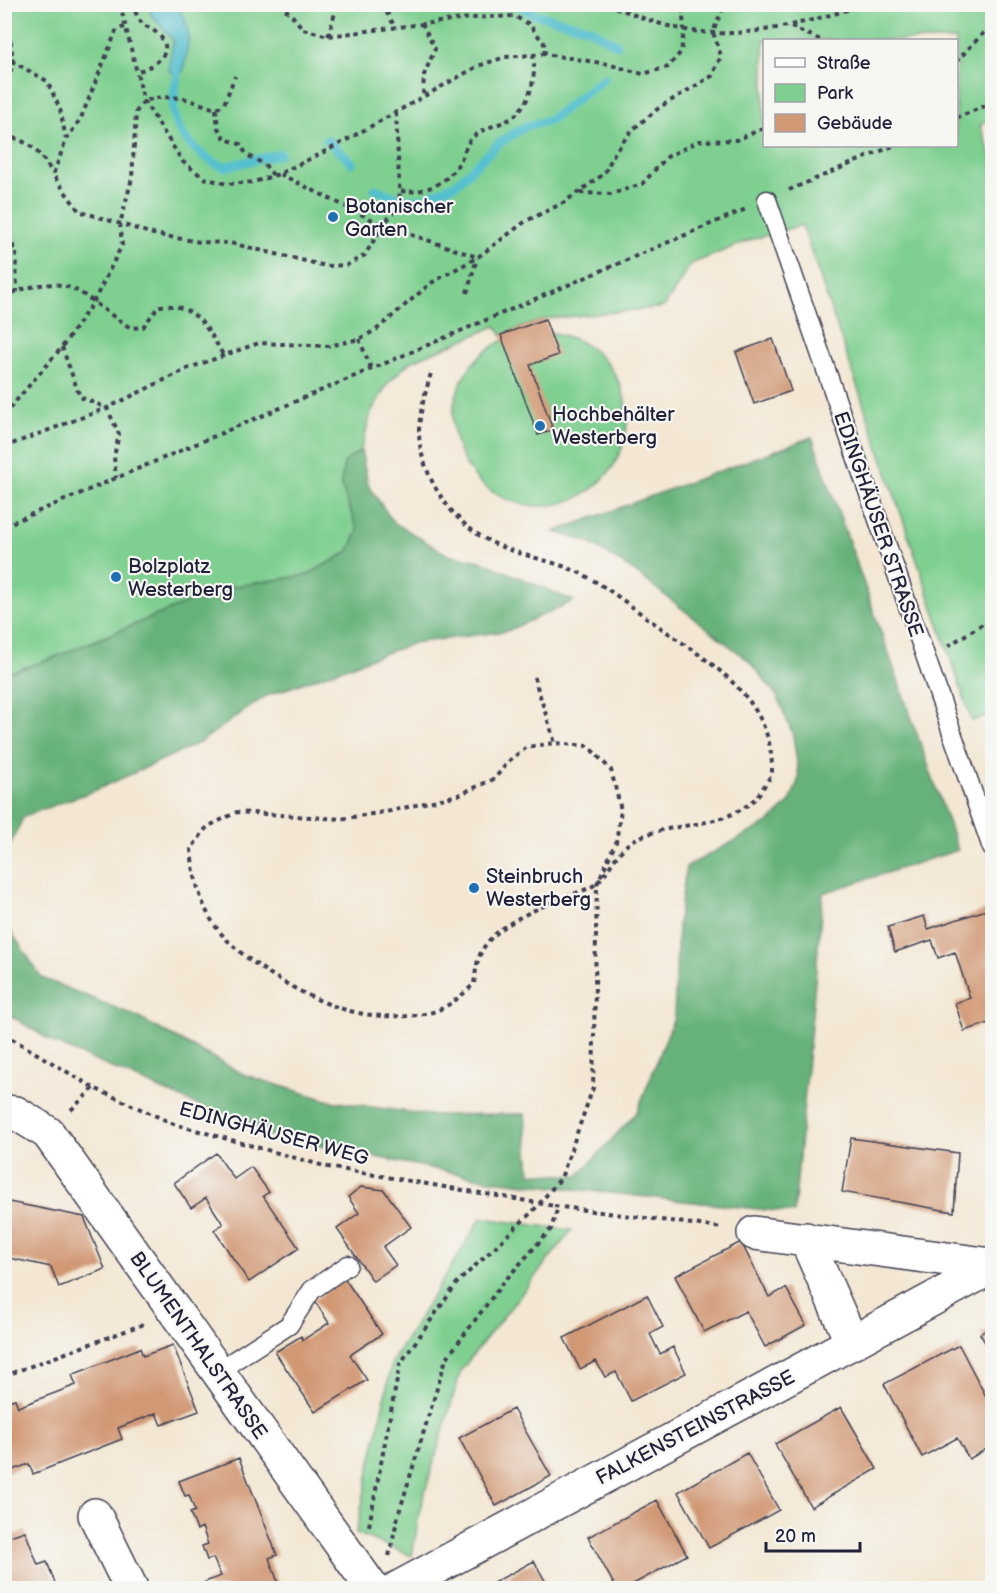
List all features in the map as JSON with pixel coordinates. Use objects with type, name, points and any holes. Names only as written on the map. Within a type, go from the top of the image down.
[{"type":"street","name":"BLUMENTHALSTRASSE","points":[[10,1113],[48,1133],[218,1371],[375,1579]]},
{"type":"street","points":[[754,1233],[993,1266]]},
{"type":"street","points":[[806,1239],[852,1342]]},
{"type":"street","name":"FALKENSTEINSTRASSE","points":[[375,1579],[852,1342],[993,1266]]},
{"type":"street","points":[[95,1515],[131,1588]]},
{"type":"lane","name":"EDINGHÄUSER STRASSE","points":[[767,200],[993,848]]},
{"type":"lane","points":[[218,1371],[289,1325],[312,1290],[348,1265]]},
{"type":"path","points":[[120,4],[144,101],[183,162],[204,178],[227,184],[254,182],[276,175],[334,147],[478,66],[505,57],[545,54],[607,64],[643,74],[668,67],[681,52],[684,30],[682,4]]},
{"type":"path","points":[[130,4],[143,24],[161,37],[165,46],[163,57],[153,67],[136,72]]},
{"type":"path","points":[[278,4],[290,13],[303,28],[328,36],[422,23],[514,16],[529,24],[534,30],[544,43],[545,54]]},
{"type":"path","points":[[328,36],[334,4]]},
{"type":"path","points":[[382,4],[395,27]]},
{"type":"path","points":[[607,4],[656,23],[684,30],[713,32],[790,27],[867,4]]},
{"type":"path","points":[[4,447],[107,408],[189,368],[259,343],[329,346],[358,339],[398,314],[431,284],[478,257],[526,221],[579,192],[604,174],[615,152],[632,130],[660,107],[712,76],[721,57],[713,32],[723,8],[728,4]]},
{"type":"path","points":[[422,23],[435,49],[424,75],[423,97]]},
{"type":"path","points":[[4,24],[10,37],[13,62],[4,99]]},
{"type":"path","points":[[958,61],[993,24]]},
{"type":"path","points":[[53,175],[66,140],[81,118],[117,29],[125,27]]},
{"type":"path","points":[[790,27],[818,39]]},
{"type":"path","points":[[401,191],[416,193],[439,184],[458,165],[470,139],[486,128],[510,119],[524,106],[534,77],[533,55]]},
{"type":"path","points":[[13,62],[47,81],[60,110],[66,140]]},
{"type":"path","points":[[216,109],[224,104],[235,76]]},
{"type":"path","points":[[4,415],[62,347],[94,301],[122,245],[120,224],[132,178],[136,112],[144,101],[161,97],[183,98],[216,109]]},
{"type":"path","points":[[958,118],[993,103]]},
{"type":"path","points":[[216,109],[218,128],[225,139],[240,144],[248,154],[276,175],[384,225],[478,257]]},
{"type":"path","points":[[4,137],[21,138],[39,152],[79,211],[120,224],[200,242],[230,243],[326,266],[347,265],[365,255],[400,204],[396,112]]},
{"type":"path","points":[[579,192],[611,194],[642,184],[667,158],[699,141],[736,140],[763,129]]},
{"type":"path","points":[[4,526],[370,368],[622,264],[891,147]]},
{"type":"path","points":[[4,229],[16,251],[17,292]]},
{"type":"path","points":[[466,293],[478,257]]},
{"type":"path","points":[[4,296],[47,283],[76,288],[130,328],[143,327],[159,306],[173,305],[190,311],[202,321],[224,356]]},
{"type":"path","points":[[358,339],[370,368]]},
{"type":"path","points":[[62,347],[80,397],[107,408],[119,434],[114,457],[116,478]]},
{"type":"path","points":[[375,1579],[367,1549],[370,1508],[400,1364],[457,1282],[533,1211],[561,1178],[593,1089],[597,884],[616,842],[621,810],[611,770],[588,746],[555,743],[527,747],[510,760],[494,779],[458,795],[391,811],[340,819],[237,812],[207,827],[191,849],[193,875],[215,926],[245,957],[282,980],[338,1008],[389,1016],[430,1013],[457,1000],[474,984],[476,962],[488,942],[542,906],[597,884],[616,855],[637,838],[666,827],[702,824],[731,815],[757,799],[772,774],[768,740],[754,708],[730,677],[588,577],[492,543],[458,518],[431,482],[419,443],[422,406],[431,373]]},
{"type":"path","points":[[927,661],[993,618]]},
{"type":"path","points":[[534,677],[555,743]]},
{"type":"path","name":"EDINGHÄUSER WEG","points":[[4,1034],[94,1088],[174,1124],[328,1167],[556,1207],[754,1233]]},
{"type":"path","points":[[375,1579],[398,1516],[446,1359],[501,1284],[550,1229],[556,1207]]},
{"type":"path","points":[[4,1376],[176,1313]]},
{"type":"green space","name":"Botanischer Garten","points":[[4,5],[992,5],[992,119],[980,125],[992,158],[992,714],[972,721],[802,225],[750,240],[691,264],[664,307],[545,319],[501,335],[496,326],[410,362],[388,383],[371,412],[361,450],[344,463],[341,485],[358,531],[348,552],[307,575],[223,588],[48,660],[5,674]]},
{"type":"green space","name":"Hochbehälter Westerberg","points":[[540,332],[557,333],[573,338],[589,346],[602,357],[613,370],[621,386],[626,402],[626,436],[621,452],[613,468],[602,481],[589,492],[573,500],[557,505],[540,506],[523,505],[507,500],[491,492],[478,481],[467,468],[459,452],[454,436],[453,419],[454,402],[459,386],[467,370],[478,357],[491,346],[507,338],[523,333]]},
{"type":"green space","points":[[812,437],[958,850],[823,893],[794,1213],[489,1180],[267,1135],[56,1044],[5,1012],[5,907],[9,929],[42,978],[133,1015],[245,1075],[330,1101],[429,1115],[525,1114],[530,1173],[578,1176],[637,1112],[674,1018],[678,925],[686,867],[768,823],[790,802],[799,778],[793,735],[777,696],[749,661],[634,571],[588,542],[554,532]]},
{"type":"green space","points":[[361,450],[368,485],[393,522],[448,555],[481,561],[574,601],[507,631],[414,643],[266,696],[197,744],[96,790],[24,816],[5,855],[5,674],[48,660],[223,588],[307,575],[348,552],[358,531],[341,485],[344,463]]},
{"type":"green space","points":[[481,1218],[572,1230],[461,1370],[420,1509],[412,1556],[356,1533],[392,1362]]},
{"type":"water","points":[[152,5],[176,5],[182,13],[188,37],[183,72],[173,73],[169,70],[173,40],[150,13]]},
{"type":"building","points":[[545,319],[558,355],[530,365],[553,430],[538,435],[501,335]]},
{"type":"building","points":[[773,339],[791,391],[754,404],[736,352]]},
{"type":"building","points":[[992,908],[992,1022],[964,1031],[955,1003],[970,998],[955,952],[938,958],[932,940],[895,952],[888,927],[924,916],[928,929]]},
{"type":"building","points":[[851,1138],[958,1153],[954,1212],[842,1192]]},
{"type":"building","points":[[216,1153],[234,1179],[251,1167],[269,1192],[263,1196],[299,1248],[249,1282],[214,1230],[223,1224],[206,1198],[191,1208],[174,1183]]},
{"type":"building","points":[[361,1187],[384,1190],[411,1227],[383,1247],[396,1265],[373,1281],[337,1229],[359,1213],[348,1197]]},
{"type":"building","points":[[4,1201],[84,1217],[105,1269],[59,1287],[51,1267],[4,1257]]},
{"type":"building","points":[[741,1242],[769,1297],[786,1288],[806,1325],[765,1347],[746,1311],[704,1332],[675,1276]]},
{"type":"building","points":[[345,1279],[382,1334],[350,1355],[367,1380],[315,1412],[275,1352],[301,1336],[303,1340],[329,1323],[314,1300]]},
{"type":"building","points":[[647,1295],[663,1327],[650,1334],[660,1354],[673,1347],[686,1373],[631,1401],[616,1372],[605,1377],[596,1361],[580,1369],[564,1338]]},
{"type":"building","points":[[992,1326],[992,1354],[980,1334]]},
{"type":"building","points":[[173,1345],[199,1411],[161,1425],[156,1413],[118,1428],[122,1439],[33,1474],[29,1464],[4,1473],[4,1402],[15,1399],[18,1407],[76,1385],[72,1375],[140,1348],[143,1356]]},
{"type":"building","points":[[959,1345],[992,1408],[992,1446],[969,1459],[957,1438],[922,1457],[884,1384]]},
{"type":"building","points":[[841,1407],[877,1469],[811,1507],[775,1444]]},
{"type":"building","points":[[513,1409],[551,1476],[496,1506],[459,1438]]},
{"type":"building","points":[[747,1453],[779,1510],[709,1548],[678,1492]]},
{"type":"building","points":[[239,1458],[277,1555],[269,1558],[280,1588],[208,1588],[205,1582],[221,1576],[213,1558],[207,1560],[202,1546],[208,1544],[202,1527],[197,1530],[190,1513],[195,1511],[189,1495],[185,1496],[179,1481]]},
{"type":"building","points":[[657,1500],[687,1555],[626,1588],[616,1588],[588,1537]]},
{"type":"building","points":[[25,1531],[38,1565],[47,1562],[57,1588],[4,1588],[4,1538]]},
{"type":"building","points":[[534,1561],[549,1588],[484,1588]]},
{"type":"waterway","points":[[516,4],[531,13],[588,28],[617,45]]},
{"type":"waterway","points":[[178,73],[173,102],[175,119],[188,142],[209,160],[224,167],[280,154]]},
{"type":"waterway","points":[[406,199],[423,199],[456,184],[498,144],[526,126],[550,120],[604,78]]},
{"type":"waterway","points":[[327,140],[352,163]]},
{"type":"waterway","points":[[375,189],[397,198]]},
{"type":"place","name":"Botanischer Garten","points":[[333,217]]},
{"type":"place","name":"Hochbehälter Westerberg","points":[[540,426]]},
{"type":"place","name":"Bolzplatz Westerberg","points":[[116,577]]},
{"type":"place","name":"Steinbruch Westerberg","points":[[474,888]]}]
